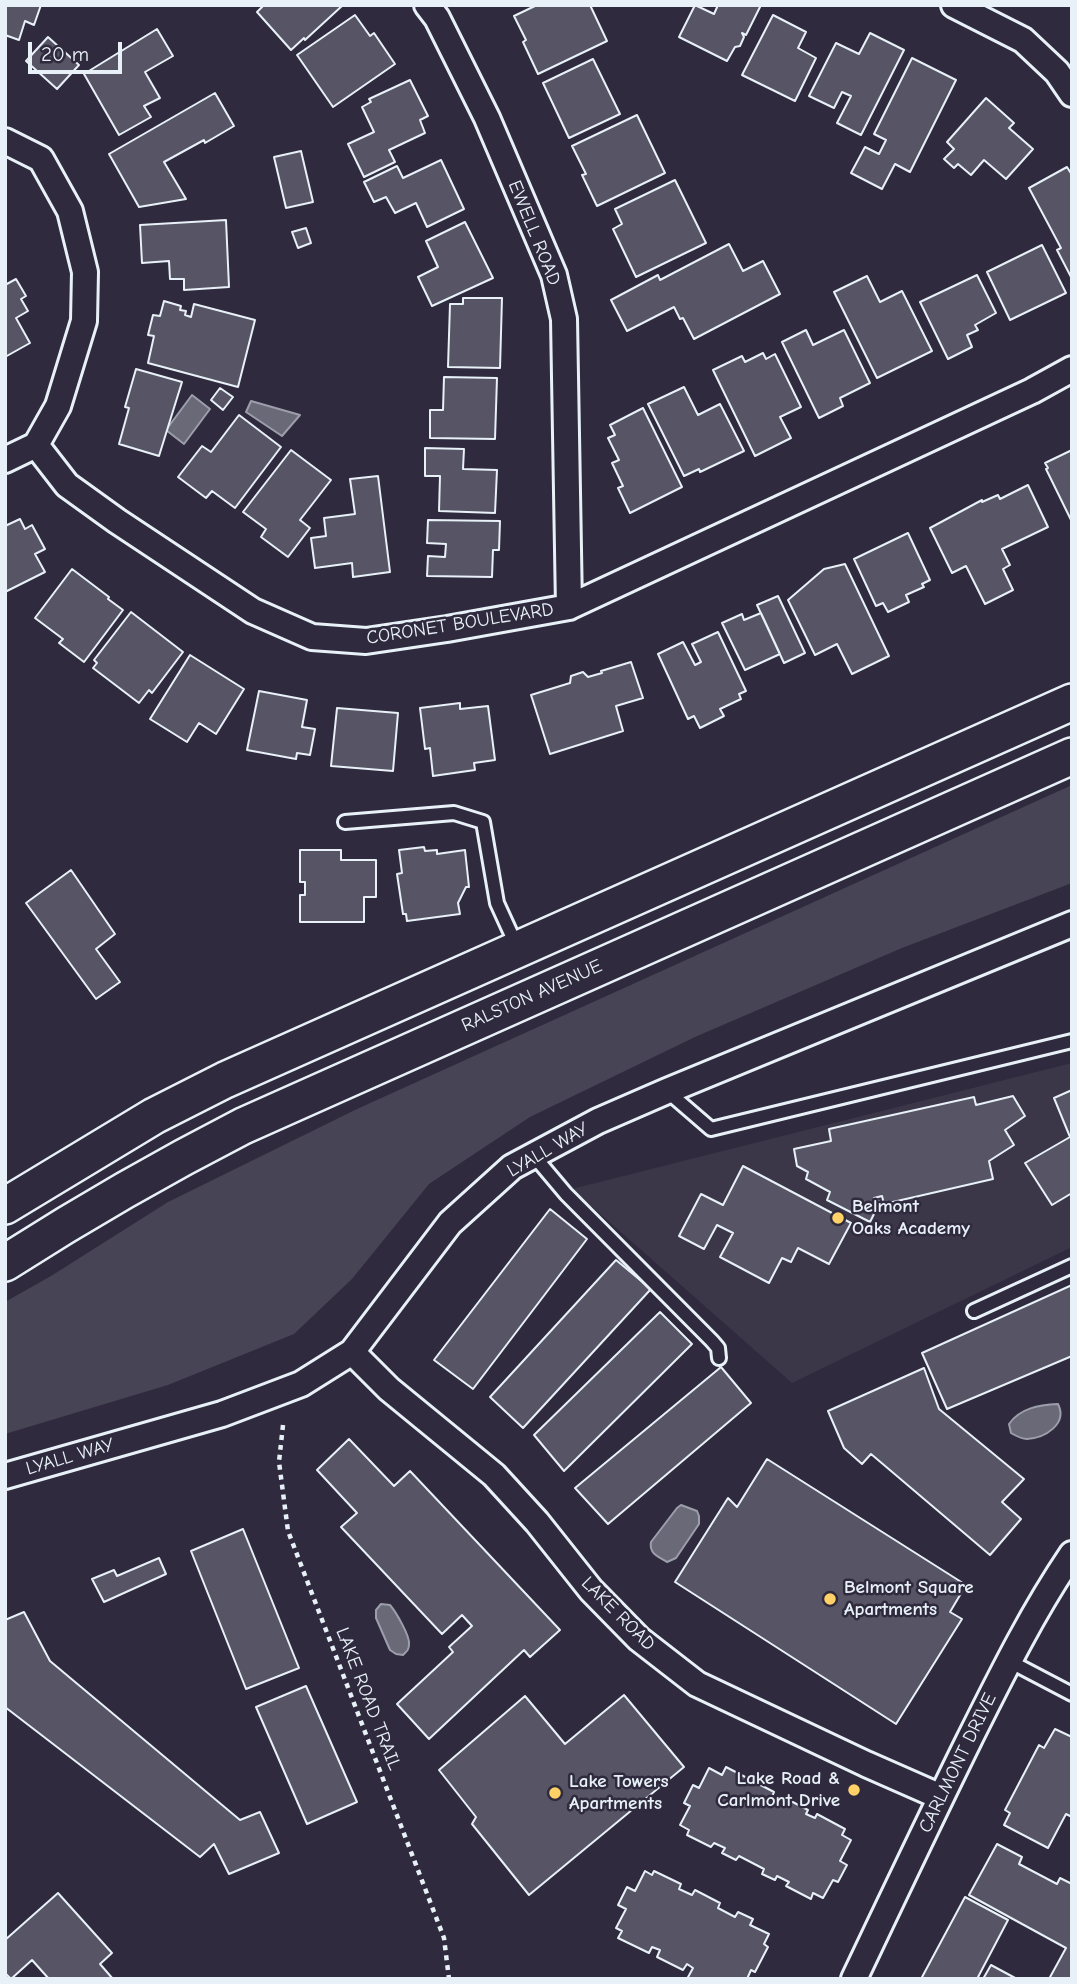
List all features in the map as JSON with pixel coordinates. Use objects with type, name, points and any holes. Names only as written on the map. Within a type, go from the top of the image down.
[{"type":"main road","points":[[5,1206],[154,1116],[213,1086],[1072,702]]},
{"type":"main road","name":"RALSTON AVENUE","points":[[5,1262],[170,1163],[243,1126],[1072,756]]},
{"type":"street","name":"EWELL ROAD","points":[[426,5],[437,18],[487,118],[554,275],[564,320],[569,607]]},
{"type":"street","points":[[954,5],[1023,40],[1057,72],[1072,94]]},
{"type":"street","points":[[5,141],[41,159],[70,211],[85,272],[84,321],[58,406],[36,445],[5,460]]},
{"type":"street","name":"CORONET BOULEVARD","points":[[36,445],[67,485],[253,611],[312,637],[366,641],[569,607],[1032,391],[1072,369]]},
{"type":"street","name":"LYALL WAY","points":[[5,1476],[222,1414],[301,1384],[352,1352],[450,1223],[512,1167],[598,1121],[667,1091],[1072,924]]},
{"type":"street","name":"LAKE ROAD","points":[[352,1352],[390,1389],[494,1475],[537,1521],[600,1600],[639,1639],[697,1684],[941,1797]]},
{"type":"street","name":"CARLMONT DRIVE","points":[[854,1979],[1009,1661],[1072,1554]]},
{"type":"lane","points":[[345,822],[454,813],[483,822],[497,903],[518,949]]},
{"type":"lane","points":[[667,1091],[711,1129],[1072,1041]]},
{"type":"lane","points":[[534,1156],[566,1194],[712,1341],[718,1348],[719,1358]]},
{"type":"lane","points":[[974,1311],[1072,1265]]},
{"type":"lane","points":[[1009,1661],[1072,1694]]},
{"type":"path","name":"LAKE ROAD TRAIL","points":[[283,1425],[279,1462],[288,1531],[444,1938],[449,1979]]},
{"type":"shaded area","points":[[1072,785],[1072,883],[902,948],[695,1037],[530,1117],[429,1184],[352,1279],[294,1334],[168,1385],[5,1434],[5,1302],[168,1202],[357,1109]]},
{"type":"shaded area","name":"Belmont Oaks Academy","points":[[1072,1063],[1072,1247],[792,1383],[572,1189]]},
{"type":"water","points":[[192,395],[210,409],[184,444],[166,430]]},
{"type":"water","points":[[251,401],[300,415],[282,436],[246,412]]},
{"type":"water","points":[[1058,1404],[1060,1418],[1047,1433],[1027,1439],[1011,1433],[1009,1424],[1019,1414],[1037,1407]]},
{"type":"water","points":[[681,1505],[697,1511],[699,1524],[676,1558],[667,1562],[653,1552],[651,1542]]},
{"type":"water","points":[[381,1604],[390,1605],[405,1630],[409,1646],[403,1655],[390,1650],[376,1618],[376,1610]]},
{"type":"building","points":[[5,5],[41,5],[34,25],[25,21],[19,40],[5,35]]},
{"type":"building","points":[[264,5],[343,5],[291,50],[257,12]]},
{"type":"building","points":[[537,5],[590,5],[607,41],[538,74],[514,16]]},
{"type":"building","points":[[695,5],[714,14],[718,5],[761,5],[746,35],[742,33],[744,37],[740,46],[735,47],[727,61],[679,37]]},
{"type":"building","points":[[355,15],[370,36],[374,33],[395,64],[333,107],[297,55]]},
{"type":"building","points":[[773,15],[806,32],[798,48],[816,58],[795,101],[742,75]]},
{"type":"building","points":[[157,29],[173,56],[145,72],[160,98],[144,106],[151,117],[119,135],[84,74]]},
{"type":"building","points":[[870,33],[904,50],[861,135],[837,123],[851,96],[842,92],[834,108],[809,96],[836,43],[859,54]]},
{"type":"building","points":[[48,37],[79,65],[57,89],[26,61]]},
{"type":"building","points":[[912,58],[956,80],[910,172],[895,164],[882,189],[851,173],[865,147],[879,154],[886,140],[874,134]]},
{"type":"building","points":[[593,59],[620,114],[569,138],[543,83]]},
{"type":"building","points":[[410,80],[428,116],[420,120],[425,133],[389,150],[395,162],[364,177],[348,144],[374,132],[362,107],[371,102],[369,99]]},
{"type":"building","points":[[215,93],[234,126],[164,162],[186,199],[139,207],[109,154]]},
{"type":"building","points":[[986,98],[1014,123],[1009,128],[1033,149],[1006,179],[984,160],[971,175],[958,164],[954,168],[944,159],[954,149],[947,142]]},
{"type":"building","points":[[637,115],[665,173],[597,206],[582,175],[586,174],[572,146]]},
{"type":"building","points":[[301,151],[313,202],[286,208],[274,157]]},
{"type":"building","points":[[441,160],[464,209],[427,227],[416,203],[395,213],[386,197],[374,202],[364,182],[397,166],[403,178]]},
{"type":"building","points":[[1067,167],[1072,175],[1071,277],[1057,250],[1061,248],[1029,188]]},
{"type":"building","points":[[675,180],[706,243],[636,277],[613,229],[622,224],[615,209]]},
{"type":"building","points":[[226,220],[229,287],[184,290],[184,279],[170,279],[169,261],[142,263],[140,225]]},
{"type":"building","points":[[465,222],[493,278],[432,306],[418,277],[438,267],[426,241]]},
{"type":"building","points":[[306,228],[311,243],[298,248],[292,232]]},
{"type":"building","points":[[729,244],[743,271],[763,261],[780,294],[694,339],[674,307],[627,331],[611,300],[658,275],[660,280]]},
{"type":"building","points":[[1042,245],[1066,293],[1010,320],[987,272]]},
{"type":"building","points":[[977,275],[996,313],[975,325],[978,330],[967,335],[972,347],[948,359],[920,302]]},
{"type":"building","points":[[867,276],[880,302],[902,291],[932,351],[877,378],[834,292]]},
{"type":"building","points":[[16,279],[26,296],[21,299],[28,311],[16,318],[30,343],[5,357],[5,285]]},
{"type":"building","points":[[463,298],[502,298],[500,368],[448,367],[450,304],[463,304]]},
{"type":"building","points":[[164,301],[181,306],[180,310],[186,311],[185,315],[191,317],[194,304],[255,320],[238,387],[148,363],[154,336],[148,335],[153,315],[160,316]]},
{"type":"building","points":[[806,330],[813,345],[844,330],[870,383],[840,398],[843,406],[819,418],[782,342]]},
{"type":"building","points":[[763,353],[766,359],[775,354],[801,407],[780,417],[791,438],[755,456],[713,370],[742,356],[745,362]]},
{"type":"building","points":[[136,369],[182,382],[159,456],[119,444],[129,408],[125,407]]},
{"type":"building","points":[[444,377],[497,378],[495,439],[430,438],[430,410],[443,410]]},
{"type":"building","points":[[684,387],[698,415],[720,404],[744,451],[700,472],[699,469],[684,476],[648,404]]},
{"type":"building","points":[[220,388],[233,397],[223,410],[211,400]]},
{"type":"building","points":[[643,408],[682,487],[630,513],[618,488],[623,486],[612,463],[619,460],[608,438],[615,435],[610,425]]},
{"type":"building","points":[[239,415],[281,447],[235,508],[212,491],[206,498],[178,477],[202,446],[211,452]]},
{"type":"building","points":[[425,448],[464,449],[463,469],[497,470],[495,513],[439,511],[440,476],[425,476]]},
{"type":"building","points":[[291,450],[331,480],[300,520],[310,528],[288,557],[261,537],[266,529],[243,512]]},
{"type":"building","points":[[1072,450],[1072,522],[1045,463]]},
{"type":"building","points":[[378,476],[390,572],[353,577],[352,563],[315,568],[311,538],[326,536],[324,518],[355,514],[350,479]]},
{"type":"building","points":[[1028,485],[1048,527],[1002,549],[1010,565],[1003,569],[1013,590],[985,604],[966,566],[952,573],[930,528],[982,500],[998,495],[1000,499]]},
{"type":"building","points":[[20,519],[25,529],[32,525],[45,549],[35,554],[45,572],[5,592],[5,526]]},
{"type":"building","points":[[428,520],[500,521],[499,550],[493,550],[492,577],[427,576],[428,556],[445,557],[446,544],[427,543]]},
{"type":"building","points":[[908,533],[930,580],[922,584],[924,587],[906,595],[909,602],[888,612],[883,603],[876,606],[854,559]]},
{"type":"building","points":[[845,564],[889,656],[852,674],[837,644],[815,655],[788,600],[824,569]]},
{"type":"building","points":[[72,569],[123,610],[84,662],[59,643],[63,639],[35,618]]},
{"type":"building","points":[[778,596],[805,653],[784,663],[757,605]]},
{"type":"building","points":[[131,612],[183,652],[152,693],[149,690],[139,703],[93,668],[97,663],[94,660]]},
{"type":"building","points":[[761,613],[780,654],[745,670],[722,623],[742,614],[744,620]]},
{"type":"building","points":[[718,632],[746,691],[739,694],[741,699],[720,709],[724,716],[700,728],[694,716],[688,719],[658,654],[683,642],[695,665],[701,662],[692,644]]},
{"type":"building","points":[[190,655],[244,689],[216,734],[199,723],[187,742],[150,719]]},
{"type":"building","points":[[631,662],[643,698],[616,706],[623,731],[550,754],[531,695],[570,683],[571,676],[583,672],[588,677]]},
{"type":"building","points":[[259,691],[307,700],[302,727],[315,729],[310,755],[297,753],[296,759],[247,750]]},
{"type":"building","points":[[460,703],[460,709],[488,706],[495,760],[474,763],[475,770],[433,776],[430,748],[425,749],[420,708]]},
{"type":"building","points":[[337,708],[398,713],[393,771],[331,766]]},
{"type":"building","points":[[424,847],[425,851],[437,850],[437,854],[465,850],[469,887],[466,887],[458,903],[460,914],[407,921],[406,914],[403,914],[397,874],[402,873],[399,850]]},
{"type":"building","points":[[300,850],[341,850],[341,860],[376,860],[376,897],[364,897],[364,922],[300,922],[300,895],[305,895],[305,882],[300,882]]},
{"type":"building","points":[[71,870],[115,934],[96,949],[120,982],[96,999],[26,903]]},
{"type":"building","points":[[1072,1090],[1072,1193],[1052,1205],[1025,1163],[1070,1137],[1054,1098]]},
{"type":"building","points":[[1013,1096],[1025,1116],[1005,1130],[1014,1145],[989,1161],[993,1179],[884,1204],[882,1196],[874,1198],[880,1202],[870,1222],[827,1200],[830,1192],[806,1179],[808,1172],[797,1166],[794,1149],[831,1141],[829,1129],[974,1097],[976,1105]]},
{"type":"building","points":[[743,1166],[851,1223],[829,1264],[798,1248],[791,1262],[782,1258],[769,1283],[720,1257],[733,1233],[717,1225],[704,1249],[679,1236],[701,1194],[723,1205]]},
{"type":"building","points":[[550,1209],[587,1239],[473,1389],[434,1360]]},
{"type":"building","points":[[616,1260],[651,1289],[523,1428],[490,1397]]},
{"type":"building","points":[[1072,1285],[1072,1356],[947,1409],[922,1353]]},
{"type":"building","points":[[660,1312],[692,1344],[564,1471],[534,1435]]},
{"type":"building","points":[[721,1367],[751,1403],[608,1524],[575,1488]]},
{"type":"building","points":[[924,1368],[939,1409],[1024,1479],[1002,1502],[1021,1519],[990,1555],[871,1454],[862,1464],[844,1448],[828,1411]]},
{"type":"building","points":[[349,1439],[394,1486],[410,1471],[560,1630],[530,1657],[524,1650],[429,1739],[397,1704],[453,1652],[449,1647],[472,1626],[462,1615],[442,1634],[341,1527],[357,1513],[317,1470]]},
{"type":"building","name":"Belmont Square Apartments","points":[[767,1459],[966,1585],[950,1612],[962,1619],[896,1724],[675,1582],[728,1498],[737,1507]]},
{"type":"building","points":[[243,1529],[299,1668],[246,1689],[191,1551]]},
{"type":"building","points":[[159,1558],[166,1574],[104,1602],[92,1579],[114,1570],[117,1576]]},
{"type":"building","points":[[24,1612],[50,1661],[240,1820],[260,1812],[279,1853],[229,1874],[214,1844],[200,1857],[5,1707],[5,1620]]},
{"type":"building","points":[[306,1686],[357,1802],[307,1824],[256,1707]]},
{"type":"building","name":"Lake Towers Apartments","points":[[624,1695],[684,1767],[529,1895],[472,1824],[476,1817],[439,1770],[525,1696],[565,1744]]},
{"type":"building","points":[[1055,1729],[1072,1737],[1072,1817],[1066,1814],[1048,1848],[1004,1825],[1010,1813],[1005,1810],[1039,1745],[1044,1748]]},
{"type":"building","points":[[726,1767],[774,1792],[771,1799],[781,1805],[785,1798],[808,1810],[806,1814],[815,1818],[817,1814],[845,1829],[842,1835],[851,1840],[840,1861],[847,1865],[838,1882],[833,1880],[823,1898],[813,1893],[811,1899],[786,1886],[789,1882],[777,1876],[775,1880],[762,1874],[764,1869],[739,1856],[736,1860],[722,1853],[725,1848],[714,1843],[711,1847],[687,1835],[689,1830],[680,1825],[690,1806],[684,1803],[693,1785],[699,1788],[709,1768],[722,1775]]},
{"type":"building","points":[[997,1844],[1022,1857],[1019,1864],[1057,1884],[1060,1878],[1072,1884],[1072,1979],[1049,1979],[1066,1948],[969,1895]]},
{"type":"building","points":[[645,1871],[652,1875],[654,1871],[681,1884],[679,1889],[692,1895],[695,1890],[720,1903],[718,1908],[735,1917],[738,1912],[753,1919],[750,1925],[769,1934],[764,1944],[768,1947],[755,1972],[751,1970],[747,1979],[687,1979],[693,1968],[687,1964],[683,1970],[657,1957],[660,1950],[652,1947],[649,1953],[618,1938],[622,1931],[616,1928],[626,1909],[618,1905],[627,1887],[635,1891]]},
{"type":"building","points":[[58,1893],[112,1953],[100,1964],[113,1979],[49,1979],[32,1960],[11,1979],[5,1973],[5,1940]]},
{"type":"building","points":[[965,1897],[1008,1920],[977,1979],[921,1979]]},
{"type":"building","points":[[991,1965],[1017,1979],[983,1979]]},
{"type":"place","name":"Belmont Oaks Academy","points":[[838,1218]]},
{"type":"place","name":"Belmont Square Apartments","points":[[830,1599]]},
{"type":"place","name":"Lake Road & Carlmont Drive","points":[[854,1790]]},
{"type":"place","name":"Lake Towers Apartments","points":[[555,1793]]}]
